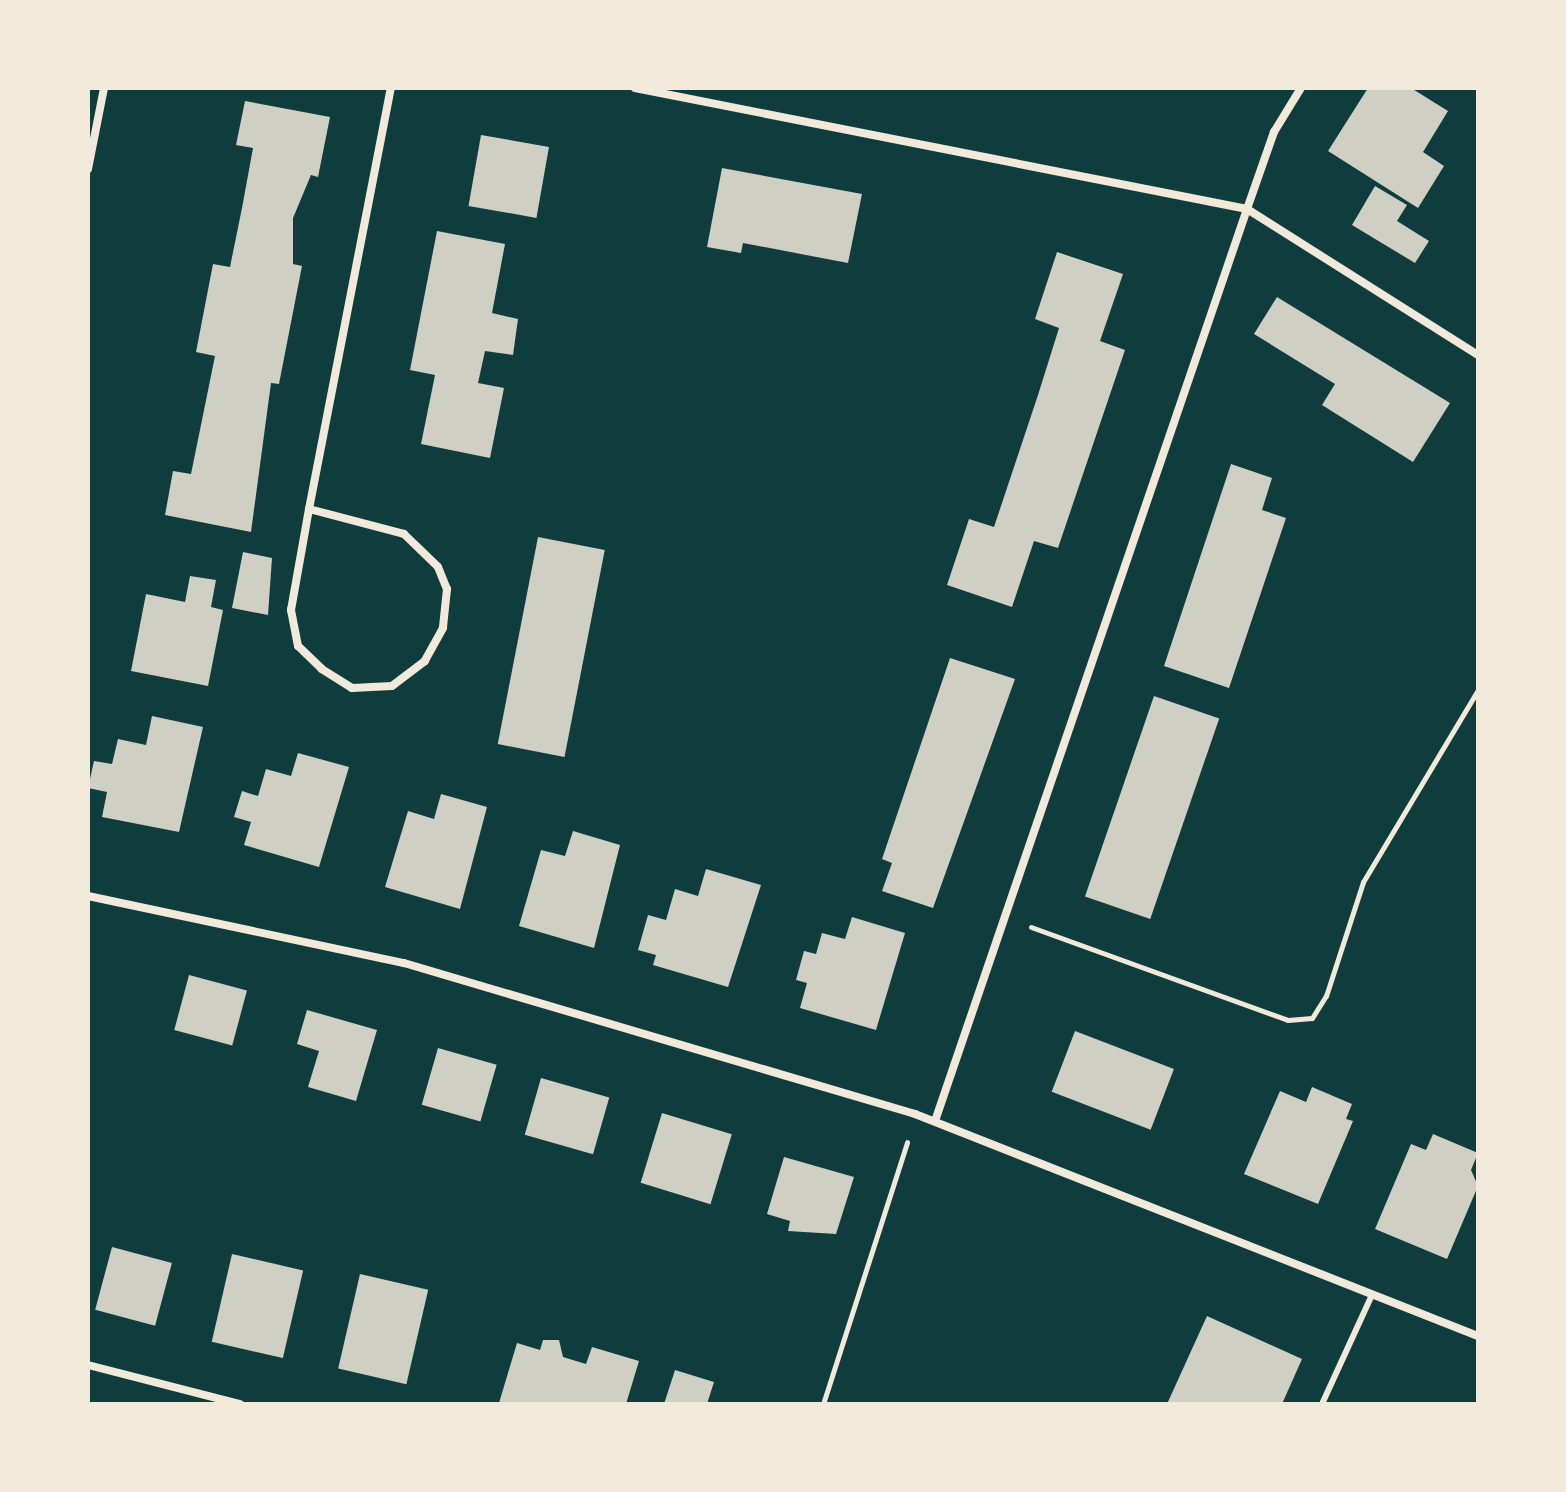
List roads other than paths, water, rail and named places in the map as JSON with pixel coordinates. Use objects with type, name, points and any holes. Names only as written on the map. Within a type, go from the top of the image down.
[{"type":"street","points":[[88,169],[104,88]]},
{"type":"street","points":[[309,509],[404,534],[438,567],[447,589],[443,628],[425,661],[392,686],[352,688],[298,646],[291,610],[309,509],[391,88]]},
{"type":"street","points":[[635,88],[1247,209],[1478,355]]},
{"type":"street","points":[[935,1121],[1274,132],[1301,88]]},
{"type":"street","points":[[88,896],[404,963],[915,1114],[1478,1336]]},
{"type":"street","points":[[88,1365],[240,1404]]},
{"type":"lane","points":[[1322,1404],[1372,1295]]}]
